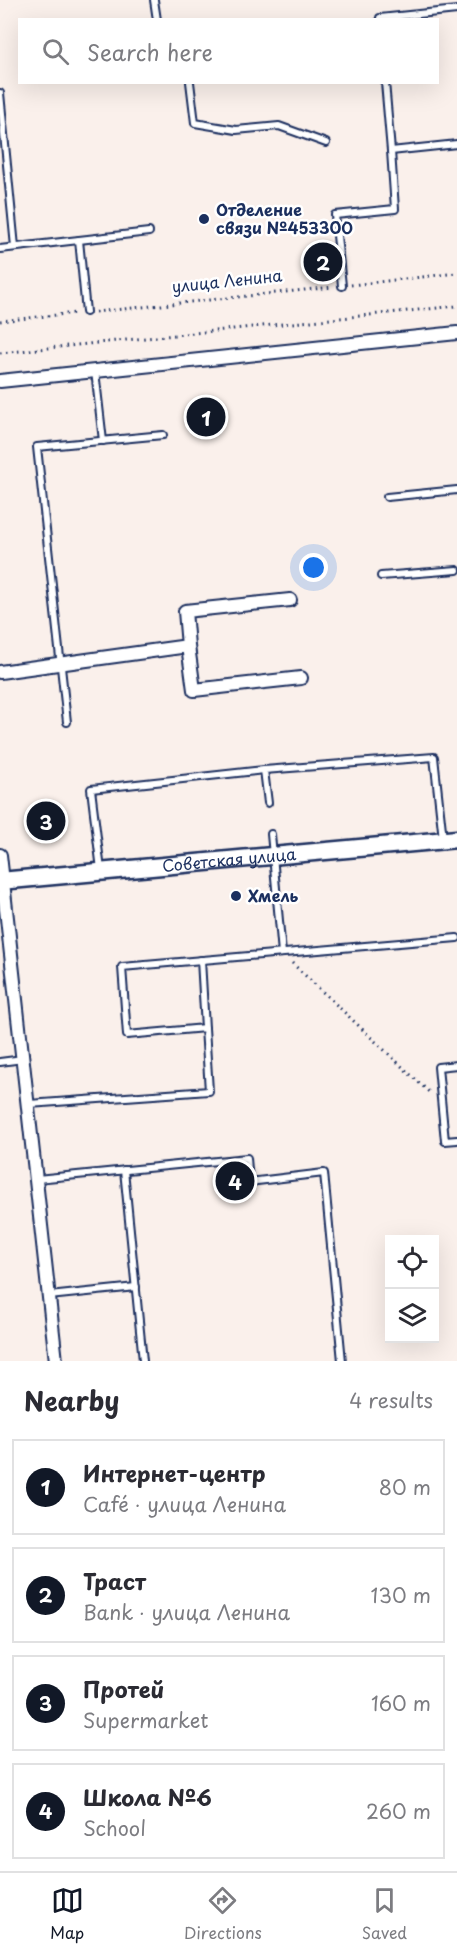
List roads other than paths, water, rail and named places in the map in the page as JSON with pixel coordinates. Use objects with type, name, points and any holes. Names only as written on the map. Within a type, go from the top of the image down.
[{"type":"street","points":[[0,381],[457,333]]},
{"type":"street","points":[[290,600],[185,611],[194,690],[301,678]]},
{"type":"street","points":[[0,672],[188,646]]},
{"type":"street","name":"Советская улица","points":[[1,881],[450,840]]},
{"type":"street","points":[[0,855],[1,881],[24,1059],[56,1361]]},
{"type":"lane","points":[[154,0],[157,18]]},
{"type":"lane","points":[[380,18],[457,10]]},
{"type":"lane","points":[[190,84],[195,123],[236,130],[279,126],[326,142]]},
{"type":"lane","points":[[342,286],[335,215],[395,209],[385,84]]},
{"type":"lane","points":[[0,93],[15,247]]},
{"type":"lane","points":[[391,151],[457,144]]},
{"type":"lane","points":[[0,249],[149,232]]},
{"type":"lane","points":[[79,240],[86,312]]},
{"type":"lane","points":[[95,371],[102,441]]},
{"type":"lane","points":[[67,722],[37,447],[163,435]]},
{"type":"lane","points":[[387,496],[457,490]]},
{"type":"lane","points":[[381,576],[457,570]]},
{"type":"lane","points":[[101,872],[91,789],[264,770],[434,757],[450,840]]},
{"type":"lane","points":[[264,770],[267,803]]},
{"type":"lane","points":[[271,834],[282,953]]},
{"type":"lane","points":[[205,1028],[127,1035],[122,967],[457,938]]},
{"type":"lane","points":[[29,1104],[210,1091],[201,960]]},
{"type":"lane","points":[[0,1062],[24,1059]]},
{"type":"lane","points":[[457,1065],[438,1067],[445,1141],[457,1140]]},
{"type":"lane","points":[[37,1179],[247,1158],[249,1182],[324,1173],[342,1361]]},
{"type":"lane","points":[[124,1170],[143,1361]]},
{"type":"lane","points":[[49,1296],[136,1287]]},
{"type":"place","name":"Отделение связи №453300","points":[[204,219]]},
{"type":"place","name":"Траст","points":[[323,262]]},
{"type":"place","name":"Интернет-центр","points":[[206,417]]},
{"type":"place","name":"Протей","points":[[46,821]]},
{"type":"place","name":"Хмель","points":[[236,896]]},
{"type":"place","name":"Школа №6","points":[[235,1181]]}]
